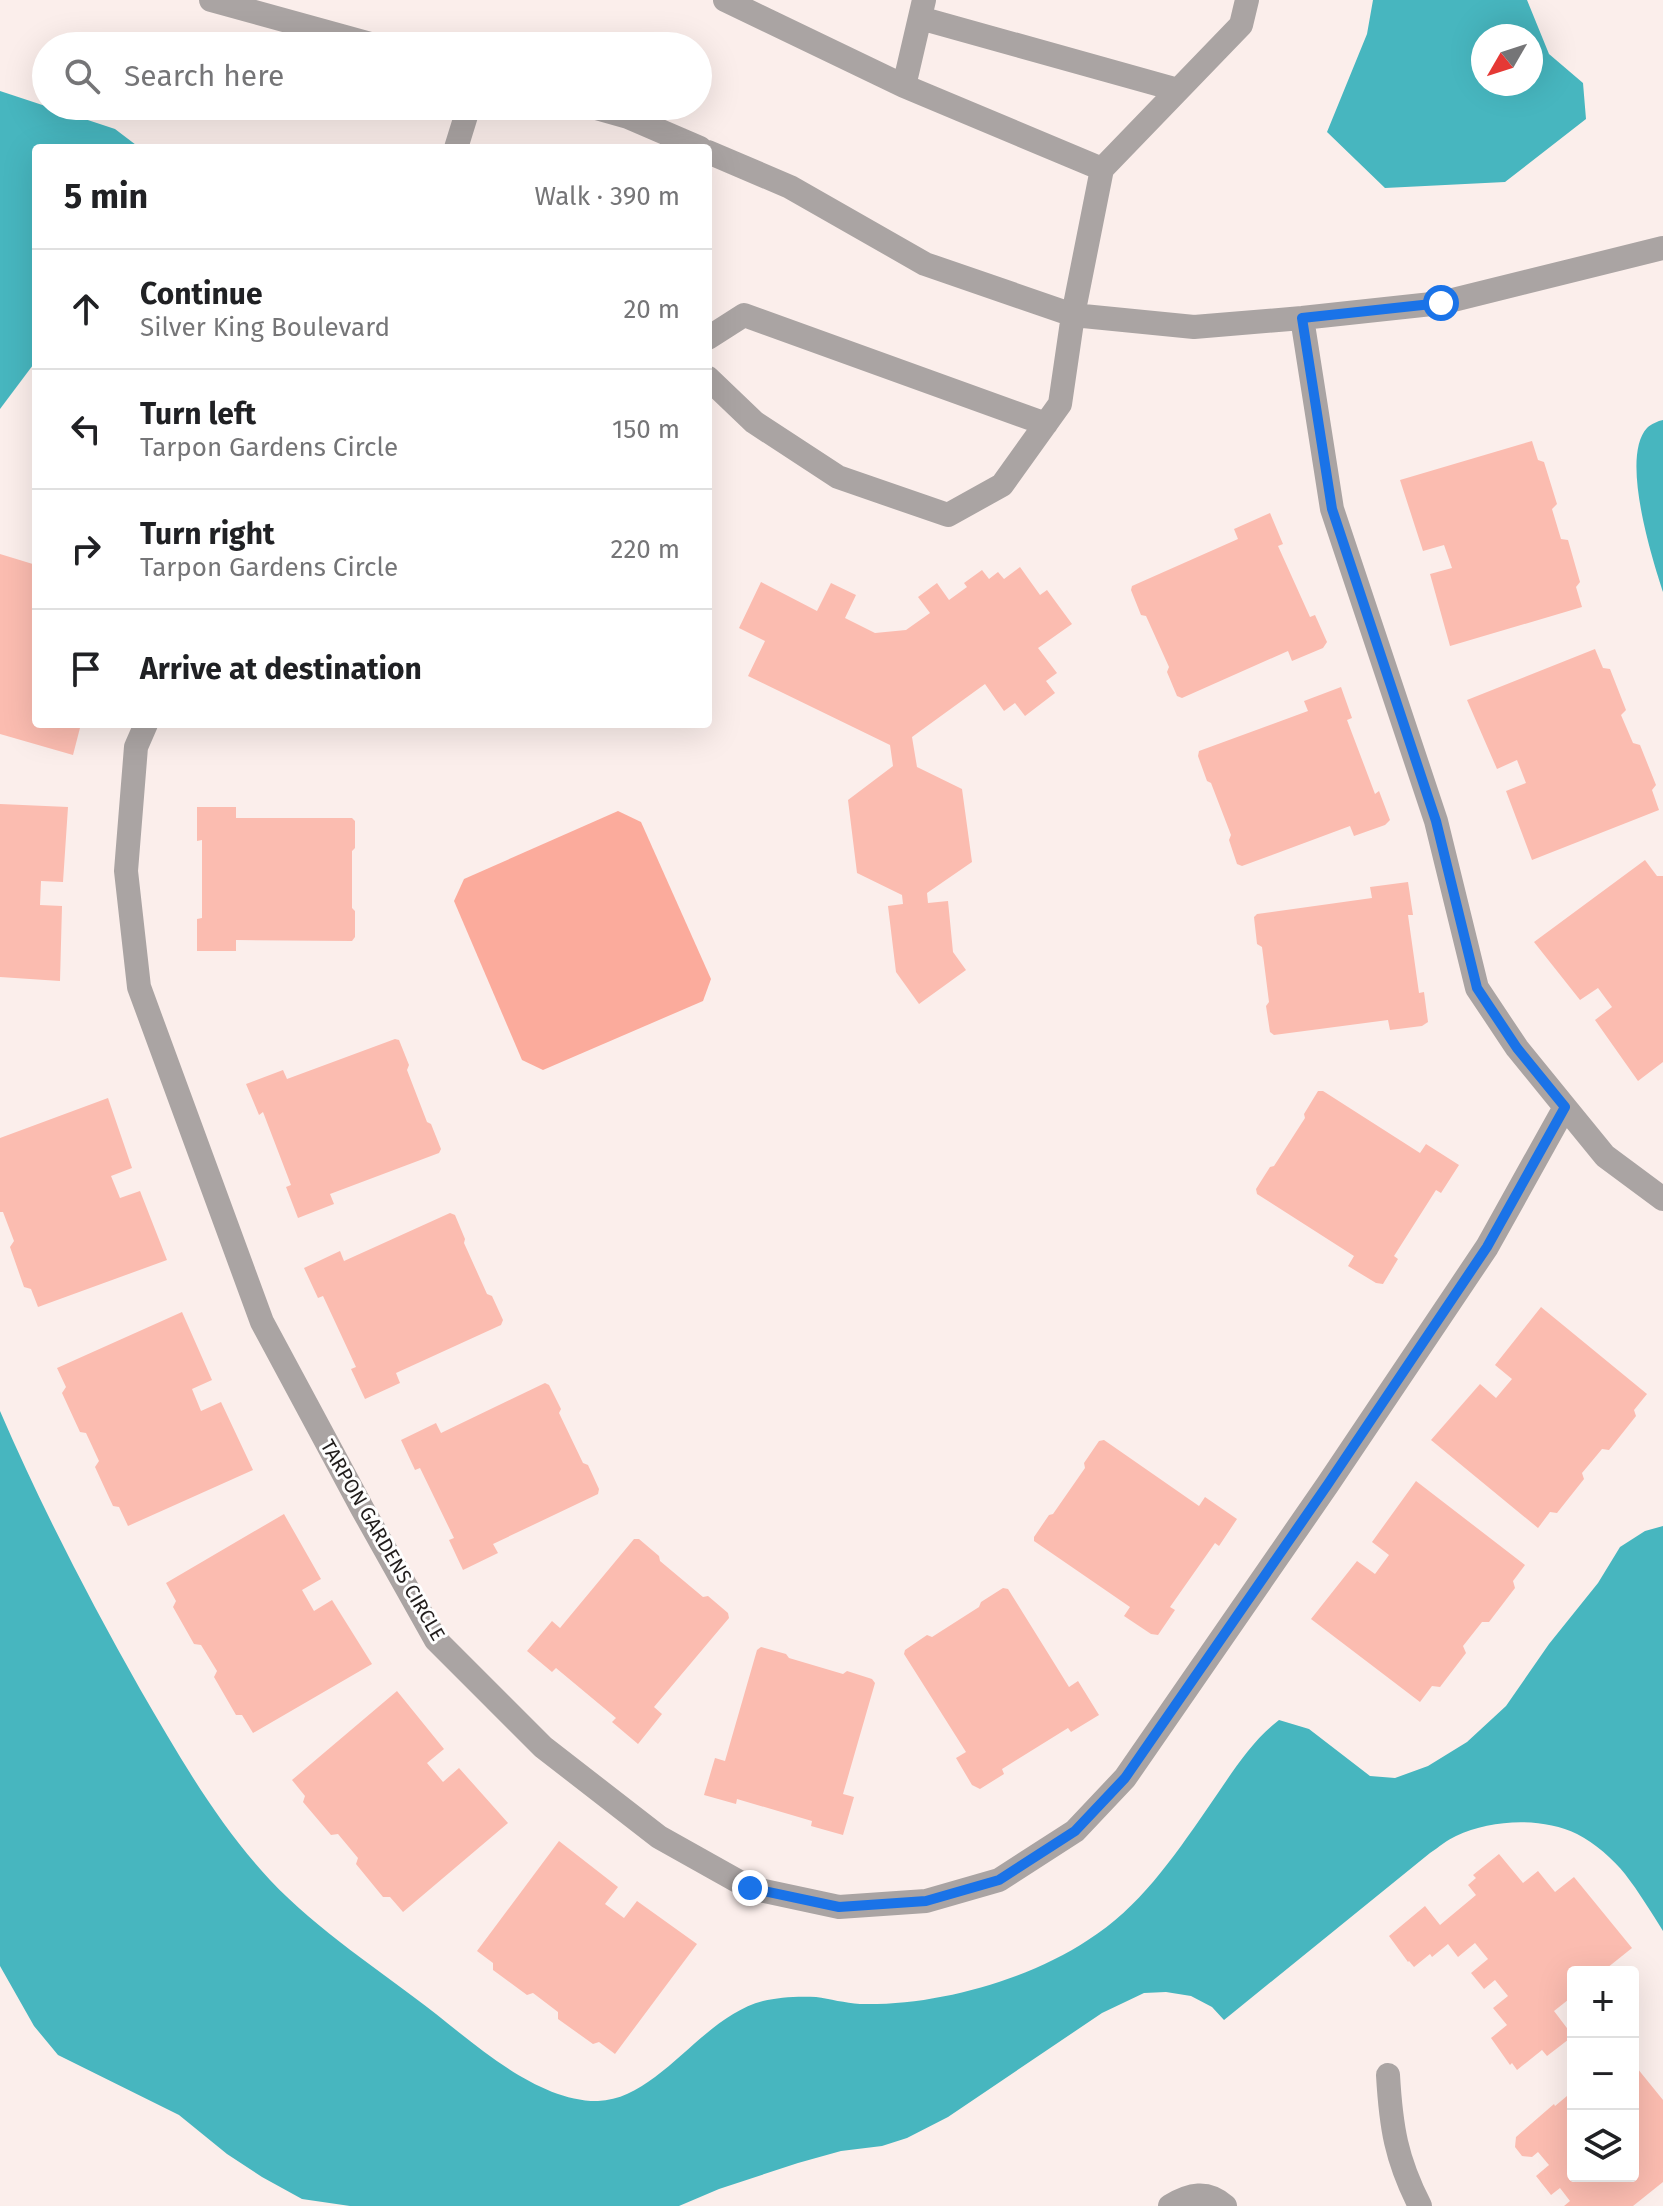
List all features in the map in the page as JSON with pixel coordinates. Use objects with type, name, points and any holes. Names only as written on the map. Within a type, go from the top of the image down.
[{"type":"street","points":[[211,0],[327,32]]},
{"type":"street","points":[[725,0],[904,86],[1102,169]]},
{"type":"street","points":[[712,382],[754,422],[838,477],[948,515],[1002,485],[1060,404],[1073,315],[1102,169],[1241,25],[1247,0]]},
{"type":"street","points":[[904,86],[922,9],[1178,90]]},
{"type":"street","points":[[457,144],[465,120]]},
{"type":"street","points":[[633,120],[672,142]]},
{"type":"street","points":[[712,154],[790,187],[925,264],[1073,315],[1194,327],[1441,303],[1663,248]]},
{"type":"street","points":[[712,335],[744,315],[1046,424]]},
{"type":"street","points":[[1302,318],[1332,509],[1436,821],[1477,988],[1517,1048],[1605,1156],[1663,1199]]},
{"type":"street","name":"TARPON GARDENS CIRCLE","points":[[144,728],[136,747],[126,871],[139,987],[262,1322],[436,1640],[543,1747],[659,1837],[750,1888],[839,1907],[926,1901],[999,1880],[1075,1831],[1125,1778],[1328,1484],[1487,1247],[1565,1107]]},
{"type":"street","points":[[1388,2075],[1391,2123],[1397,2148],[1420,2206]]},
{"type":"street","points":[[1170,2206],[1195,2194],[1217,2199],[1225,2206]]},
{"type":"shaded area","points":[[618,811],[641,822],[711,979],[703,1001],[543,1070],[522,1060],[454,901],[464,879]]},
{"type":"water","points":[[1373,0],[1527,0],[1537,24],[1471,24],[1471,96],[1543,96],[1543,39],[1549,54],[1583,83],[1586,119],[1505,182],[1385,188],[1327,132],[1367,34]]},
{"type":"water","points":[[0,91],[32,102],[32,120],[88,120],[115,129],[135,144],[32,144],[32,366],[0,409]]},
{"type":"water","points":[[1663,420],[1663,592],[1641,508],[1637,461],[1639,442],[1647,428]]},
{"type":"water","points":[[0,1411],[102,1621],[169,1739],[233,1836],[289,1899],[350,1950],[491,2057],[554,2093],[598,2101],[620,2097],[661,2073],[720,2023],[763,2001],[816,1997],[860,2004],[918,2001],[1008,1979],[1063,1955],[1106,1927],[1154,1881],[1248,1751],[1279,1720],[1309,1729],[1370,1776],[1395,1778],[1428,1766],[1467,1742],[1506,1706],[1549,1644],[1598,1583],[1620,1547],[1645,1531],[1663,1526],[1663,1931],[1620,1868],[1584,1838],[1563,1829],[1533,1823],[1485,1826],[1456,1836],[1430,1853],[1224,2020],[1212,2007],[1191,1996],[1144,1993],[1102,2013],[948,2117],[907,2138],[882,2146],[841,2151],[798,2163],[679,2206],[350,2206],[302,2199],[227,2154],[179,2115],[58,2055],[34,2026],[0,1966]]},
{"type":"building","points":[[1532,441],[1538,460],[1544,462],[1557,504],[1552,509],[1561,539],[1568,540],[1580,582],[1576,587],[1582,607],[1450,646],[1430,574],[1452,568],[1444,545],[1423,551],[1400,480]]},
{"type":"building","points":[[1270,513],[1283,544],[1278,546],[1310,617],[1315,615],[1327,642],[1323,648],[1292,661],[1288,651],[1182,698],[1177,696],[1167,672],[1169,667],[1146,616],[1141,615],[1132,586],[1238,539],[1234,529]]},
{"type":"building","points":[[0,554],[32,564],[32,728],[80,728],[73,755],[0,734]]},
{"type":"building","points":[[1020,567],[1040,595],[1047,590],[1072,624],[1038,648],[1057,673],[1046,681],[1055,693],[1025,716],[1015,703],[1004,711],[985,684],[912,737],[917,767],[962,789],[972,862],[927,893],[928,903],[948,901],[953,952],[966,970],[919,1004],[896,972],[888,906],[903,904],[902,895],[857,873],[848,800],[893,766],[890,745],[748,676],[765,641],[739,628],[761,582],[817,611],[831,583],[856,595],[845,618],[875,633],[906,630],[930,613],[918,597],[937,583],[949,600],[967,587],[964,583],[982,570],[989,579],[998,572],[1004,579]]},
{"type":"building","points":[[1595,649],[1603,668],[1610,669],[1626,710],[1621,715],[1633,743],[1640,745],[1656,785],[1652,790],[1659,810],[1532,860],[1506,791],[1526,783],[1517,760],[1497,769],[1467,700]]},
{"type":"building","points":[[1341,687],[1352,718],[1347,720],[1375,794],[1379,791],[1390,820],[1385,825],[1354,836],[1350,826],[1242,866],[1237,864],[1229,840],[1231,835],[1211,783],[1207,781],[1199,751],[1308,711],[1304,701]]},
{"type":"building","points":[[0,804],[68,807],[63,882],[41,881],[40,905],[62,906],[60,981],[0,977]]},
{"type":"building","points":[[197,807],[236,807],[236,818],[352,818],[355,821],[352,908],[355,911],[355,937],[352,941],[236,940],[236,951],[197,951],[197,919],[202,918],[202,840],[197,841]]},
{"type":"building","points":[[1645,860],[1657,876],[1663,876],[1663,1062],[1638,1081],[1595,1020],[1612,1007],[1598,988],[1580,1000],[1534,942]]},
{"type":"building","points":[[1408,882],[1413,915],[1408,915],[1419,993],[1424,992],[1428,1022],[1422,1026],[1390,1030],[1388,1020],[1274,1035],[1270,1032],[1262,947],[1257,944],[1254,917],[1257,914],[1372,898],[1370,887]]},
{"type":"building","points":[[399,1040],[409,1065],[407,1070],[441,1149],[439,1153],[330,1194],[334,1204],[298,1218],[286,1187],[291,1185],[263,1112],[259,1115],[246,1084],[283,1070],[287,1079]]},
{"type":"building","points":[[1318,1091],[1323,1091],[1420,1153],[1426,1144],[1459,1165],[1441,1193],[1436,1190],[1394,1256],[1398,1259],[1383,1284],[1348,1266],[1354,1256],[1257,1194],[1256,1189],[1305,1118],[1304,1114]]},
{"type":"building","points":[[108,1098],[132,1168],[111,1176],[120,1198],[140,1191],[167,1260],[38,1307],[31,1289],[24,1287],[10,1247],[14,1241],[3,1212],[0,1212],[0,1138]]},
{"type":"building","points":[[450,1213],[455,1215],[487,1294],[492,1296],[503,1320],[501,1325],[396,1373],[400,1383],[365,1399],[351,1369],[356,1367],[323,1296],[318,1298],[304,1268],[340,1251],[344,1261]]},
{"type":"building","points":[[1541,1307],[1647,1394],[1634,1410],[1636,1416],[1609,1450],[1602,1449],[1582,1473],[1584,1479],[1557,1513],[1550,1512],[1538,1528],[1431,1440],[1480,1384],[1496,1398],[1512,1379],[1495,1365]]},
{"type":"building","points":[[182,1312],[212,1380],[192,1389],[201,1411],[221,1402],[253,1470],[128,1526],[119,1507],[113,1506],[95,1467],[99,1461],[86,1433],[80,1432],[62,1393],[66,1387],[57,1368]]},
{"type":"building","points":[[545,1383],[561,1409],[559,1413],[583,1463],[588,1465],[599,1489],[598,1494],[493,1544],[498,1553],[463,1570],[449,1540],[454,1538],[420,1468],[415,1470],[401,1440],[436,1423],[441,1433]]},
{"type":"building","points":[[1104,1440],[1199,1506],[1205,1497],[1237,1519],[1219,1546],[1215,1543],[1170,1607],[1175,1610],[1158,1635],[1151,1634],[1124,1616],[1130,1607],[1034,1541],[1049,1515],[1053,1514],[1085,1468],[1084,1463],[1099,1441]]},
{"type":"building","points":[[1416,1481],[1525,1565],[1513,1581],[1515,1588],[1489,1622],[1482,1622],[1463,1646],[1466,1653],[1440,1687],[1432,1686],[1420,1702],[1311,1619],[1357,1561],[1375,1574],[1389,1555],[1372,1542]]},
{"type":"building","points":[[284,1514],[321,1579],[302,1590],[314,1611],[332,1600],[372,1664],[253,1733],[242,1715],[236,1715],[214,1677],[217,1671],[201,1645],[194,1644],[173,1607],[176,1601],[166,1583]]},
{"type":"building","points":[[634,1539],[639,1539],[703,1597],[708,1596],[728,1613],[729,1618],[654,1707],[662,1714],[638,1744],[612,1722],[616,1718],[556,1668],[552,1672],[527,1651],[552,1621],[560,1628]]},
{"type":"building","points":[[1003,1588],[1008,1589],[1069,1687],[1078,1681],[1099,1715],[1071,1732],[1068,1728],[1002,1769],[1004,1774],[980,1789],[972,1785],[956,1758],[966,1752],[904,1654],[905,1650],[927,1635],[932,1637]]},
{"type":"building","points":[[761,1647],[843,1674],[847,1671],[872,1679],[875,1683],[843,1794],[854,1797],[843,1835],[811,1826],[812,1821],[737,1799],[736,1804],[704,1795],[715,1758],[725,1761],[757,1650]]},
{"type":"building","points":[[397,1691],[444,1749],[427,1763],[443,1782],[459,1768],[508,1823],[403,1912],[390,1897],[383,1897],[356,1864],[358,1858],[338,1834],[331,1835],[303,1802],[305,1796],[292,1780]]},
{"type":"building","points":[[559,1841],[618,1887],[605,1904],[624,1918],[637,1901],[697,1944],[615,2054],[599,2042],[593,2044],[558,2019],[558,2012],[533,1993],[527,1995],[493,1970],[493,1963],[477,1951]]},
{"type":"building","points":[[1499,1854],[1523,1883],[1538,1871],[1555,1892],[1574,1877],[1632,1948],[1610,1966],[1567,1966],[1567,2001],[1554,2011],[1567,2028],[1567,2041],[1547,2056],[1542,2050],[1517,2070],[1491,2038],[1507,2025],[1493,2008],[1508,1996],[1495,1980],[1484,1989],[1471,1973],[1488,1959],[1475,1943],[1458,1957],[1448,1944],[1414,1967],[1389,1936],[1425,1906],[1440,1925],[1476,1895],[1468,1885],[1476,1878],[1473,1875]]},
{"type":"building","points":[[1639,2070],[1663,2100],[1663,2182],[1633,2206],[1564,2206],[1570,2201],[1560,2188],[1551,2195],[1536,2176],[1549,2165],[1538,2152],[1532,2157],[1522,2156],[1515,2147],[1516,2137],[1567,2096],[1567,2182],[1639,2182]]},
{"type":"route","points":[[750,1888],[839,1907],[926,1901],[999,1880],[1075,1831],[1125,1778],[1328,1484],[1487,1247],[1565,1107],[1517,1048],[1477,988],[1436,821],[1332,509],[1302,318],[1441,303]]}]
